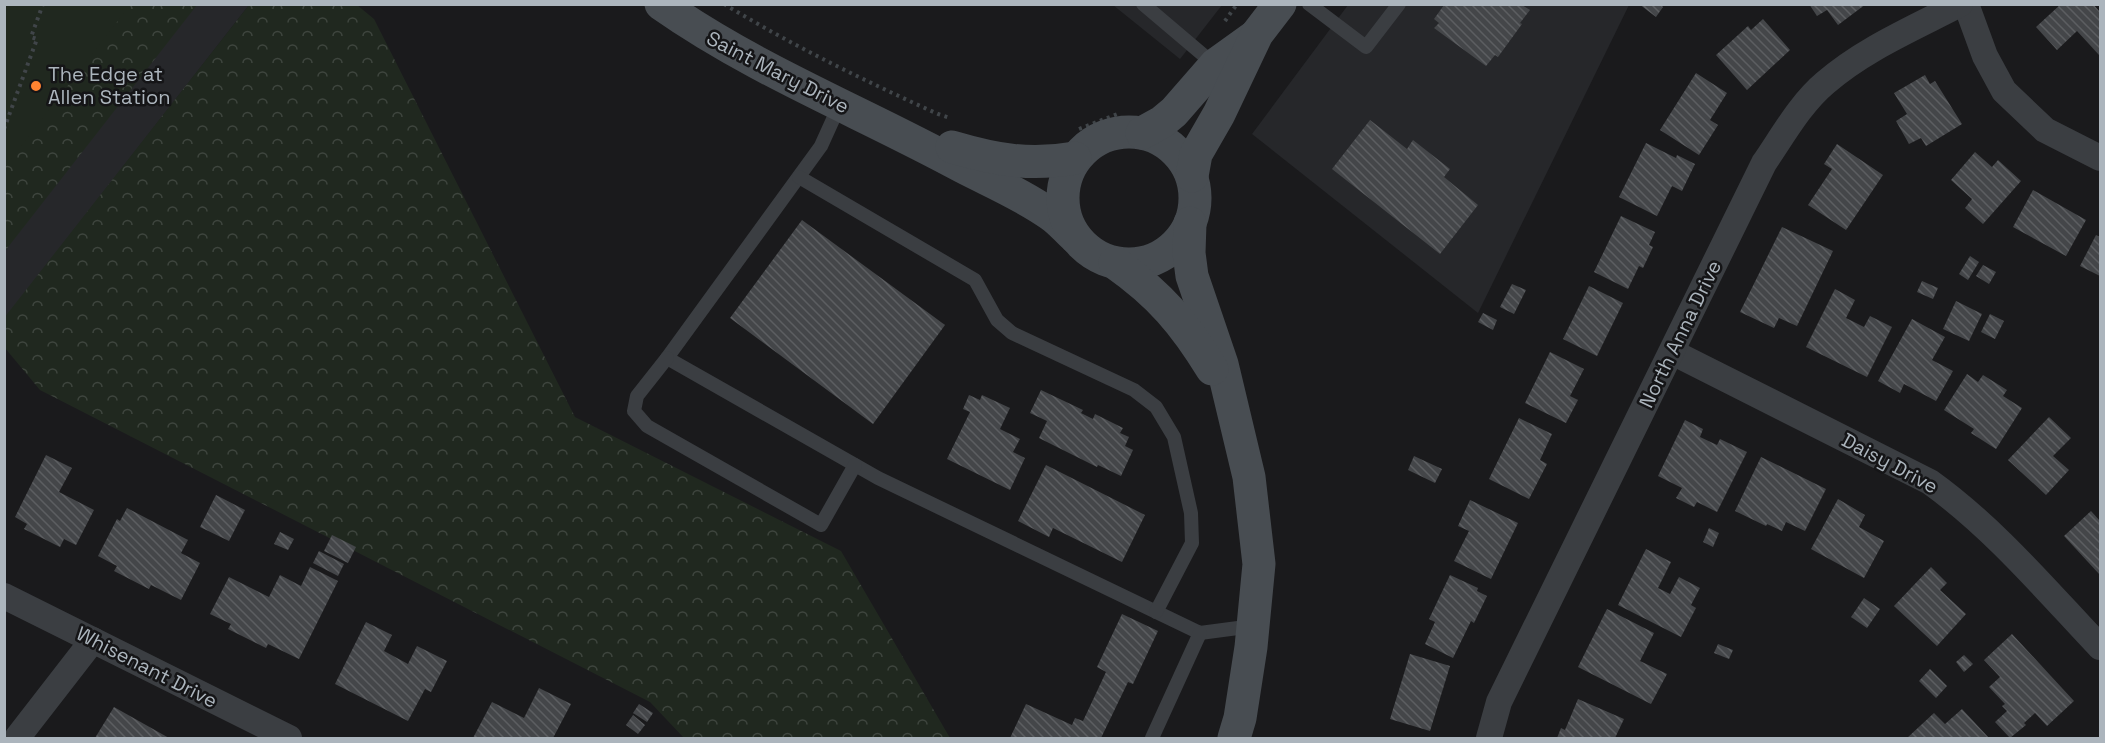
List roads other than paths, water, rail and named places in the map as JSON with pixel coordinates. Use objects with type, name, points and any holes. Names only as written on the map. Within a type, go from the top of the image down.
[{"type":"street","points":[[1192,176],[1196,154],[1220,114],[1257,34],[1280,4]]},
{"type":"street","name":"North Anna Drive","points":[[1489,738],[1499,702],[1764,163],[1799,112],[1823,84],[1864,54],[1960,4]]},
{"type":"street","points":[[1966,4],[1985,56],[2004,91],[2045,130],[2100,158]]},
{"type":"street","name":"Saint Mary Drive","points":[[677,9],[699,31],[769,70],[898,132],[1052,215],[1075,237]]},
{"type":"street","points":[[1231,401],[1178,317],[1144,283],[1115,263],[1086,249],[1075,237],[1066,218],[1062,197],[1076,144],[1089,145],[1105,136],[1123,132],[1134,121],[1162,122],[1174,112],[1208,59],[1257,34]]},
{"type":"street","points":[[1115,263],[1133,264],[1151,260],[1168,252],[1181,239],[1190,224],[1195,208],[1192,176],[1184,160],[1172,148],[1134,121]]},
{"type":"street","name":"Saint Mary Drive","points":[[898,132],[980,155],[1018,162],[1053,162],[1076,144]]},
{"type":"street","points":[[1190,224],[1189,254],[1192,276],[1222,363],[1231,401],[1248,477],[1259,564],[1240,718],[1234,738]]},
{"type":"street","name":"Daisy Drive","points":[[1672,352],[1930,482],[1996,538],[2100,647]]},
{"type":"street","name":"Whisenant Drive","points":[[4,596],[93,640],[259,732],[289,738]]},
{"type":"street","points":[[17,738],[93,640]]},
{"type":"lane","points":[[1143,4],[1208,59]]},
{"type":"lane","points":[[1310,4],[1366,47],[1399,4]]},
{"type":"lane","points":[[840,104],[821,146],[637,396],[634,411],[647,426],[821,525],[855,465]]},
{"type":"lane","points":[[799,177],[975,280],[997,320],[1012,333],[1134,390],[1156,406],[1174,437],[1191,513],[1192,543],[1156,612]]},
{"type":"lane","points":[[667,358],[878,478],[1200,633],[1253,626]]},
{"type":"lane","points":[[1152,738],[1200,633]]},
{"type":"place","name":"The Edge at Allen Station","points":[[36,86]]}]
